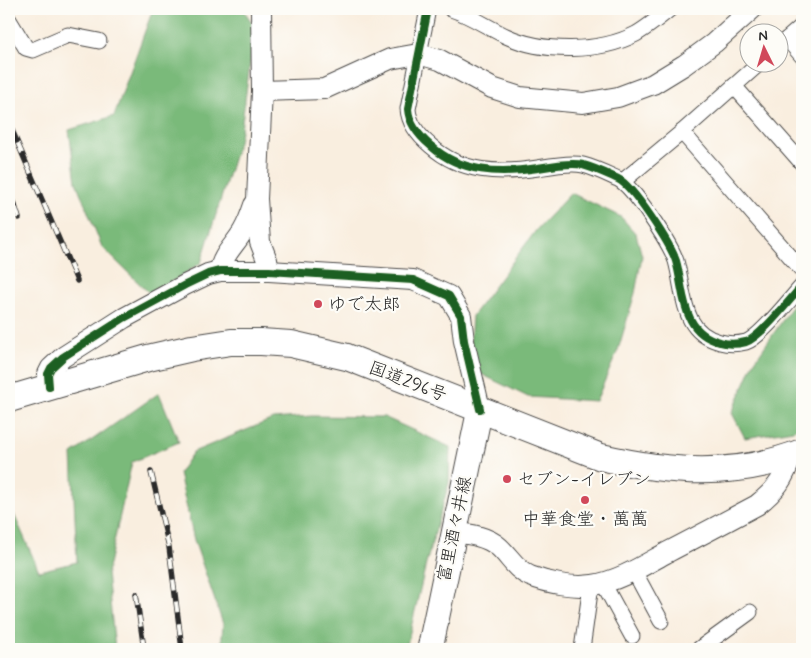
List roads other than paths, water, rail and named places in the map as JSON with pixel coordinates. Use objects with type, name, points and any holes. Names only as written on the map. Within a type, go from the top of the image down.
[{"type":"highway","name":"国道296号","points":[[9,399],[148,358],[192,348],[231,342],[291,344],[347,357],[601,457],[641,466],[686,471],[722,470],[755,466],[797,454]]},
{"type":"main road","name":"富里酒々井線","points":[[430,649],[480,409]]},
{"type":"street","points":[[261,9],[262,91],[257,199],[260,242],[269,271]]},
{"type":"street","points":[[428,9],[408,109],[409,119],[421,137],[440,154],[462,165],[490,172],[582,165],[622,181],[636,196],[668,243],[676,261],[686,313],[695,327],[709,339],[725,343],[746,342],[760,332],[802,286]]},
{"type":"street","points":[[451,9],[506,36],[531,45],[557,49],[610,44],[635,34],[670,9]]},
{"type":"street","points":[[262,91],[324,89],[390,59],[418,54],[440,60],[492,88],[520,97],[583,103],[618,98],[653,84],[684,65],[714,43],[752,9]]},
{"type":"street","points":[[9,20],[26,48],[33,50],[68,35],[98,41]]},
{"type":"street","points":[[788,39],[802,26]]},
{"type":"street","points":[[788,46],[802,56]]},
{"type":"street","points":[[622,181],[682,132],[750,72]]},
{"type":"street","points":[[734,86],[802,163]]},
{"type":"street","points":[[682,132],[802,270]]},
{"type":"street","points":[[220,271],[223,259],[245,228],[257,199]]},
{"type":"street","points":[[49,386],[48,374],[50,368],[63,357],[185,285],[208,274],[220,271],[269,271],[413,280],[448,296],[461,316],[464,341],[480,409]]},
{"type":"street","points":[[453,532],[487,539],[499,547],[517,568],[528,575],[549,582],[572,585],[597,584],[634,570],[758,505],[772,494],[797,454]]},
{"type":"street","points":[[634,570],[661,621]]},
{"type":"street","points":[[597,584],[632,636]]},
{"type":"street","points":[[582,649],[597,584]]},
{"type":"street","points":[[699,649],[750,612]]},
{"type":"railway","points":[[9,123],[77,281]]},
{"type":"railway","points":[[9,187],[19,218]]},
{"type":"railway","points":[[151,472],[169,547],[182,649]]},
{"type":"railway","points":[[136,594],[144,649]]},
{"type":"place","name":"ゆで太郎","points":[[318,304]]},
{"type":"place","name":"セブン-イレブン","points":[[507,479]]},
{"type":"place","name":"中華食堂・萬萬","points":[[585,500]]}]
